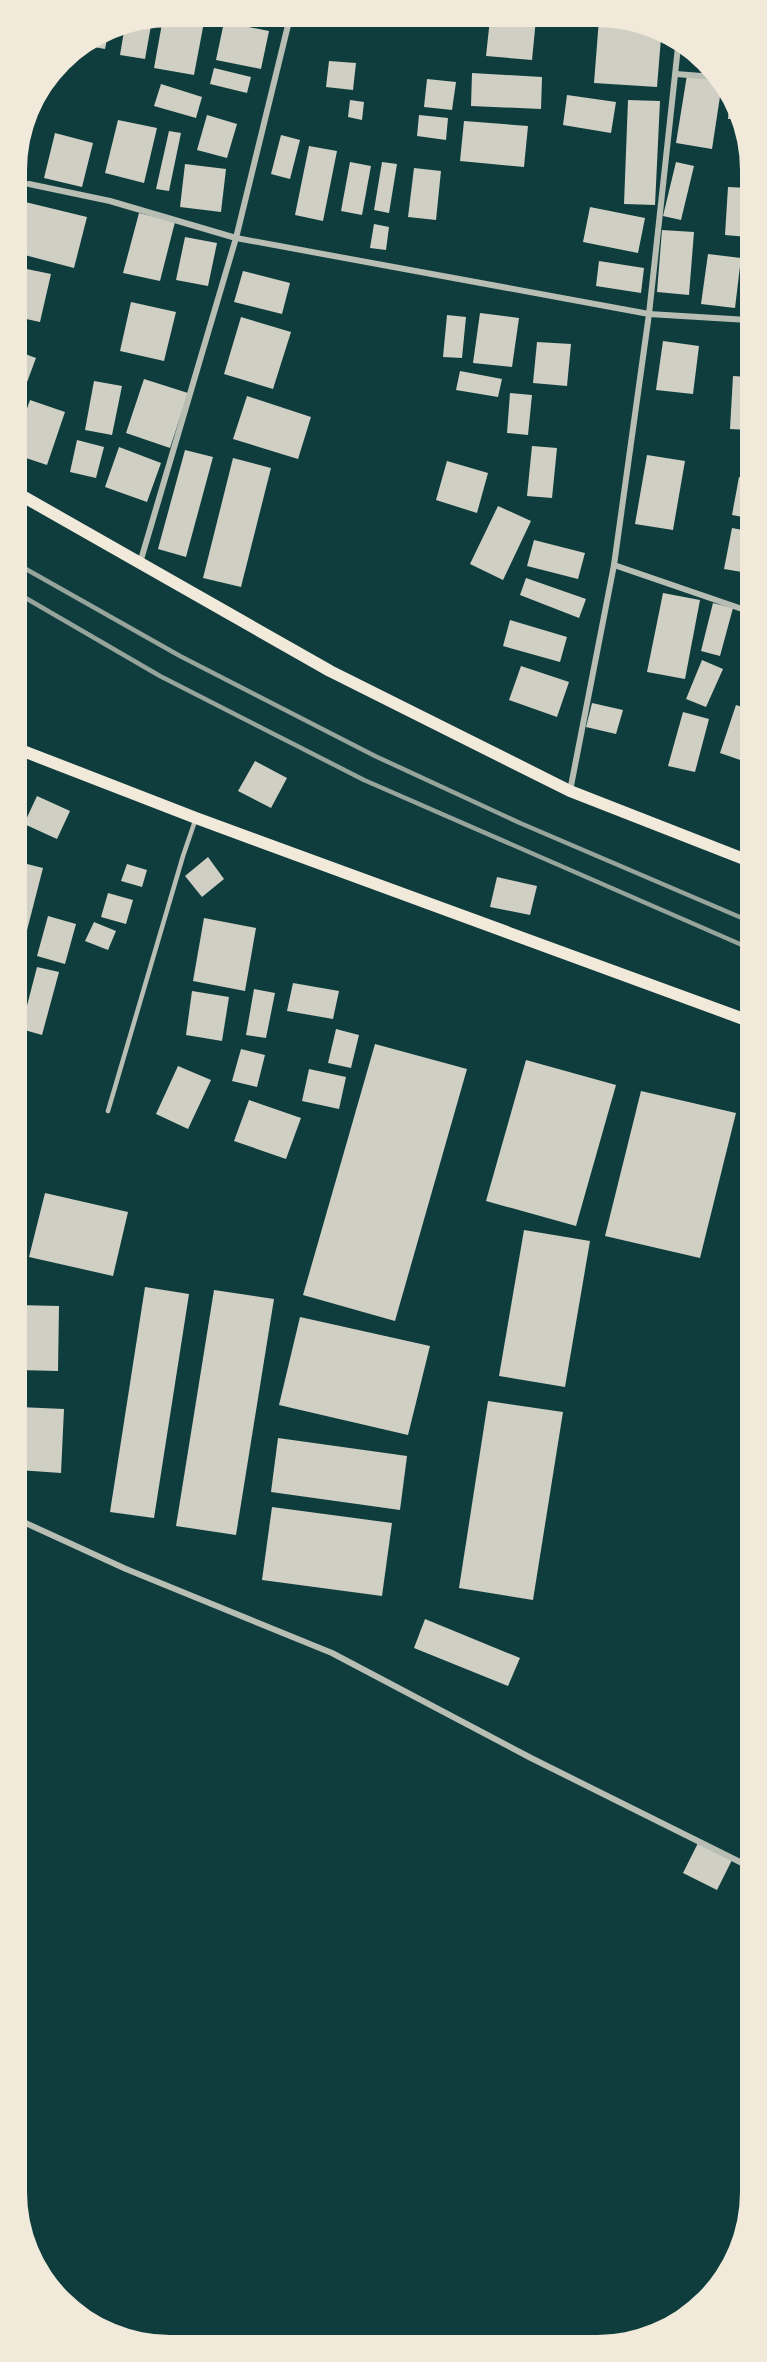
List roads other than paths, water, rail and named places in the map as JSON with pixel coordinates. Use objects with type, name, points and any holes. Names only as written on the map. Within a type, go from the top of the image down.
[{"type":"main road","points":[[27,499],[330,671],[570,791],[740,858]]},
{"type":"main road","points":[[27,752],[196,818],[740,1019]]},
{"type":"street","points":[[140,564],[236,238],[288,27]]},
{"type":"street","points":[[570,791],[614,565],[649,314],[678,52]]},
{"type":"street","points":[[676,74],[705,76]]},
{"type":"street","points":[[29,184],[110,201],[236,238],[649,314],[740,320]]},
{"type":"street","points":[[614,565],[740,608]]},
{"type":"street","points":[[27,1524],[126,1569],[332,1653],[531,1758],[740,1862]]},
{"type":"lane","points":[[108,1111],[196,818]]},
{"type":"railway","points":[[27,570],[180,656],[375,756],[520,823],[740,917]]},
{"type":"railway","points":[[27,599],[160,676],[364,780],[740,944]]}]
